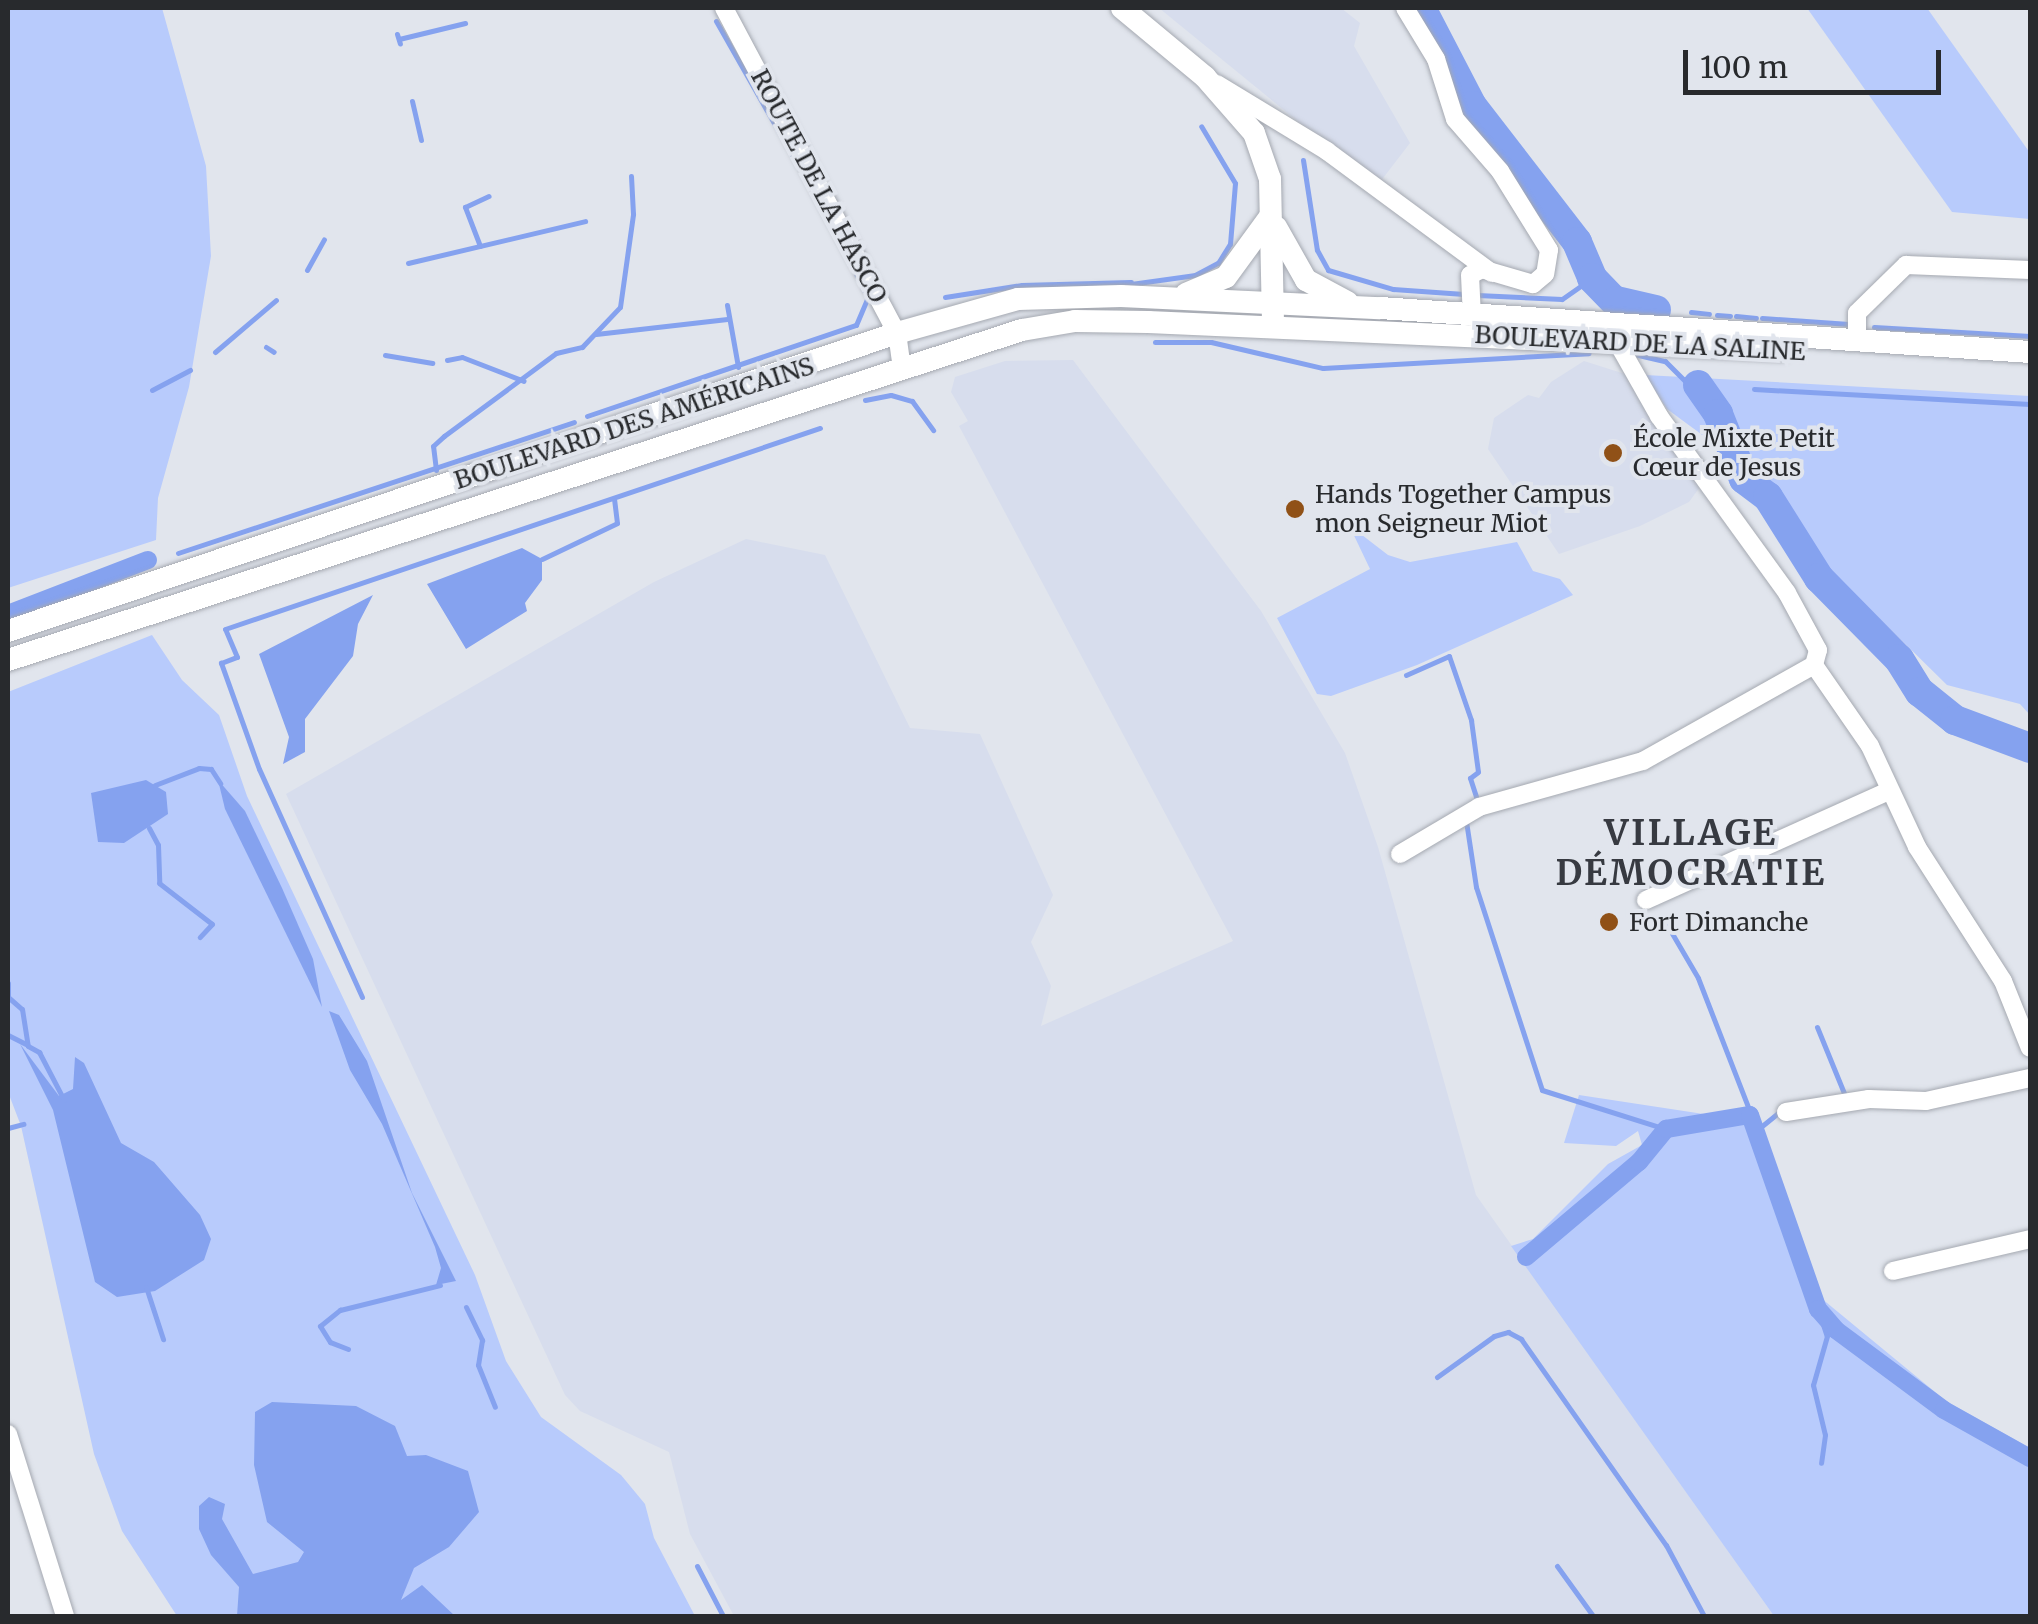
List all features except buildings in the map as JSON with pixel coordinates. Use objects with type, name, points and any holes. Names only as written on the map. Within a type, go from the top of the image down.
[{"type":"main road","points":[[1122,8],[1204,77],[1254,133],[1270,179],[1273,316]]},
{"type":"main road","points":[[1164,300],[1226,277],[1270,215]]},
{"type":"main road","points":[[1270,215],[1306,280],[1324,294],[1380,308]]},
{"type":"main road","name":"BOULEVARD DES AMÉRICAINS","points":[[8,632],[897,333],[1018,299],[1164,300],[1273,316]]},
{"type":"main road","name":"BOULEVARD DE LA SALINE","points":[[1273,316],[1380,308],[1472,316],[1621,337]]},
{"type":"main road","name":"BOULEVARD DES AMÉRICAINS","points":[[8,660],[1022,330],[1074,321],[1273,316]]},
{"type":"main road","name":"BOULEVARD DE LA SALINE","points":[[1273,316],[1621,337],[1857,340],[2030,352]]},
{"type":"main road","name":"BOULEVARD DE LA SALINE","points":[[1702,338],[2030,360]]},
{"type":"street","name":"ROUTE DE LA HASCO","points":[[724,8],[897,333],[902,368]]},
{"type":"street","points":[[1406,8],[1436,59],[1455,119],[1500,170],[1549,250],[1545,274],[1533,284],[1482,269],[1470,274],[1472,316]]},
{"type":"street","points":[[1204,77],[1327,151],[1496,276]]},
{"type":"street","points":[[1857,340],[1857,313],[1906,266],[2030,270]]},
{"type":"street","points":[[1400,854],[1479,807],[1642,760],[1814,664],[1818,650],[1788,593],[1658,416],[1621,337]]},
{"type":"street","points":[[1814,664],[1870,746],[1886,792],[2003,981],[2030,1048]]},
{"type":"street","points":[[1646,900],[1886,792]]},
{"type":"street","points":[[1786,1112],[1869,1100],[1926,1100],[2030,1078]]},
{"type":"street","points":[[1893,1271],[2030,1239]]},
{"type":"street","points":[[8,1434],[66,1616]]},
{"type":"shaded area","points":[[8,8],[162,8],[206,166],[211,256],[189,387],[158,498],[156,540],[8,588]]},
{"type":"shaded area","points":[[1159,8],[1341,8],[1360,23],[1354,46],[1410,143],[1377,186]]},
{"type":"shaded area","points":[[1807,8],[1927,8],[2030,153],[2030,219],[1952,212]]},
{"type":"shaded area","points":[[1073,360],[1261,611],[1345,753],[1378,847],[1476,1195],[1774,1616],[734,1616],[690,1534],[669,1452],[580,1411],[565,1395],[286,794],[654,582],[746,539],[825,555],[910,728],[980,734],[1053,895],[1031,942],[1051,986],[1041,1026],[1233,941],[959,426],[968,421],[951,392],[955,377],[1005,361]]},
{"type":"shaded area","points":[[1584,361],[1628,375],[1702,484],[1689,502],[1640,526],[1559,554],[1488,449],[1494,418],[1528,395],[1539,398],[1551,382]]},
{"type":"shaded area","points":[[1645,375],[2030,396],[2030,715],[2020,704],[1947,685],[1765,506],[1705,437],[1667,409]]},
{"type":"shaded area","points":[[1349,525],[1388,555],[1410,562],[1517,542],[1533,571],[1560,579],[1573,595],[1417,665],[1331,696],[1317,694],[1277,618],[1370,569]]},
{"type":"shaded area","points":[[522,548],[542,559],[542,580],[525,603],[527,611],[466,649],[427,584]]},
{"type":"shaded area","points":[[373,595],[358,624],[353,656],[305,719],[305,752],[283,764],[289,737],[259,654]]},
{"type":"shaded area","points":[[152,635],[182,680],[219,715],[247,796],[475,1275],[506,1361],[541,1417],[621,1475],[645,1504],[654,1538],[695,1616],[177,1616],[122,1531],[94,1454],[21,1126],[8,1092],[8,692]]},
{"type":"shaded area","points":[[146,780],[166,792],[168,814],[124,843],[98,842],[91,793]]},
{"type":"shaded area","points":[[218,780],[245,811],[282,888],[313,959],[322,1007],[225,809]]},
{"type":"shaded area","points":[[329,1011],[339,1015],[367,1061],[412,1193],[456,1281],[436,1285],[441,1268],[435,1247],[382,1124],[350,1070]]},
{"type":"shaded area","points":[[20,1044],[59,1096],[73,1089],[75,1057],[84,1063],[121,1143],[154,1162],[200,1215],[211,1239],[204,1260],[155,1291],[117,1297],[95,1282],[53,1110]]},
{"type":"shaded area","points":[[1579,1095],[1756,1122],[1821,1298],[1946,1401],[2030,1448],[2030,1616],[1774,1616],[1511,1246],[1533,1239],[1608,1164],[1642,1145],[1638,1131],[1616,1146],[1564,1143]]},
{"type":"shaded area","points":[[272,1402],[356,1406],[395,1426],[407,1456],[426,1455],[468,1471],[479,1512],[449,1547],[414,1568],[401,1600],[422,1585],[455,1616],[237,1616],[239,1587],[211,1555],[199,1529],[199,1506],[209,1497],[225,1504],[222,1519],[253,1574],[298,1562],[304,1552],[267,1522],[254,1465],[255,1412]]},
{"type":"waterway","points":[[1421,8],[1472,106],[1577,242],[1592,278],[1623,310]]},
{"type":"waterway","points":[[716,21],[796,162]]},
{"type":"waterway","points":[[399,39],[465,23]]},
{"type":"waterway","points":[[397,34],[400,44]]},
{"type":"waterway","points":[[412,101],[421,140]]},
{"type":"waterway","points":[[1131,284],[1195,275],[1218,263],[1230,244],[1235,183],[1201,126]]},
{"type":"waterway","points":[[1303,160],[1317,250],[1328,270],[1393,289],[1464,294]]},
{"type":"waterway","points":[[436,470],[433,446],[444,436],[556,353],[582,347],[620,307],[633,214],[631,176]]},
{"type":"waterway","points":[[480,246],[465,207],[489,196]]},
{"type":"waterway","points":[[408,263],[585,221]]},
{"type":"waterway","points":[[307,270],[324,239]]},
{"type":"waterway","points":[[587,416],[856,325],[868,297],[855,272]]},
{"type":"waterway","points":[[1477,295],[1562,299],[1592,278]]},
{"type":"waterway","points":[[945,297],[1022,285],[1131,282]]},
{"type":"waterway","points":[[215,352],[276,300]]},
{"type":"waterway","points":[[1617,301],[1656,310]]},
{"type":"waterway","points":[[727,305],[738,367]]},
{"type":"waterway","points":[[1691,312],[1709,314]]},
{"type":"waterway","points":[[1717,315],[1730,316]]},
{"type":"waterway","points":[[1736,316],[1756,318]]},
{"type":"waterway","points":[[1762,318],[1849,324]]},
{"type":"waterway","points":[[596,334],[727,319]]},
{"type":"waterway","points":[[1874,327],[2030,336]]},
{"type":"waterway","points":[[1155,342],[1211,342],[1323,368],[1589,353]]},
{"type":"waterway","points":[[266,347],[274,352]]},
{"type":"waterway","points":[[1634,354],[1665,361],[1718,414]]},
{"type":"waterway","points":[[385,355],[432,363]]},
{"type":"waterway","points":[[447,360],[462,357],[524,381]]},
{"type":"waterway","points":[[152,390],[190,370]]},
{"type":"waterway","points":[[1698,385],[1718,414],[1744,479],[1768,497],[1819,578],[1899,659],[1920,692],[1955,720],[2030,748]]},
{"type":"waterway","points":[[1754,389],[2030,404]]},
{"type":"waterway","points":[[865,400],[891,395],[912,401],[933,430]]},
{"type":"waterway","points":[[178,553],[574,422]]},
{"type":"waterway","points":[[362,997],[259,769],[221,663],[237,657],[225,629],[820,428]]},
{"type":"waterway","points":[[542,559],[617,523],[614,500]]},
{"type":"waterway","points":[[8,614],[148,560]]},
{"type":"waterway","points":[[1406,675],[1449,656],[1471,720],[1478,772],[1470,778],[1479,805]]},
{"type":"waterway","points":[[155,785],[199,768],[211,769],[220,783]]},
{"type":"waterway","points":[[1466,821],[1476,887],[1542,1090],[1666,1129]]},
{"type":"waterway","points":[[149,828],[158,845],[159,883],[212,924],[200,937]]},
{"type":"waterway","points":[[1663,918],[1698,978],[1757,1130],[1782,1110]]},
{"type":"waterway","points":[[8,983],[8,997],[22,1009],[28,1046],[39,1052],[64,1100]]},
{"type":"waterway","points":[[1817,1027],[1846,1098]]},
{"type":"waterway","points":[[8,1035],[26,1044]]},
{"type":"waterway","points":[[1526,1257],[1639,1162],[1666,1129],[1750,1115],[1818,1309],[1836,1330],[1944,1410],[2030,1458]]},
{"type":"waterway","points":[[8,1128],[23,1124]]},
{"type":"waterway","points":[[348,1349],[330,1342],[320,1326],[340,1310],[440,1285]]},
{"type":"waterway","points":[[146,1287],[163,1339]]},
{"type":"waterway","points":[[466,1307],[482,1340],[478,1365],[495,1407]]},
{"type":"waterway","points":[[1818,1309],[1827,1336],[1813,1385],[1825,1435],[1821,1463]]},
{"type":"waterway","points":[[1437,1377],[1494,1336],[1508,1332],[1521,1339],[1666,1545],[1704,1616]]},
{"type":"waterway","points":[[697,1566],[723,1616]]},
{"type":"waterway","points":[[1557,1566],[1593,1616]]},
{"type":"place","name":"École Mixte Petit Cœur de Jesus","points":[[1613,453]]},
{"type":"place","name":"Hands Together Campus mon Seigneur Miot","points":[[1295,509]]},
{"type":"place","name":"Fort Dimanche","points":[[1609,922]]},
{"type":"district","name":"VILLAGE DÉMOCRATIE","points":[[1691,853]]}]
